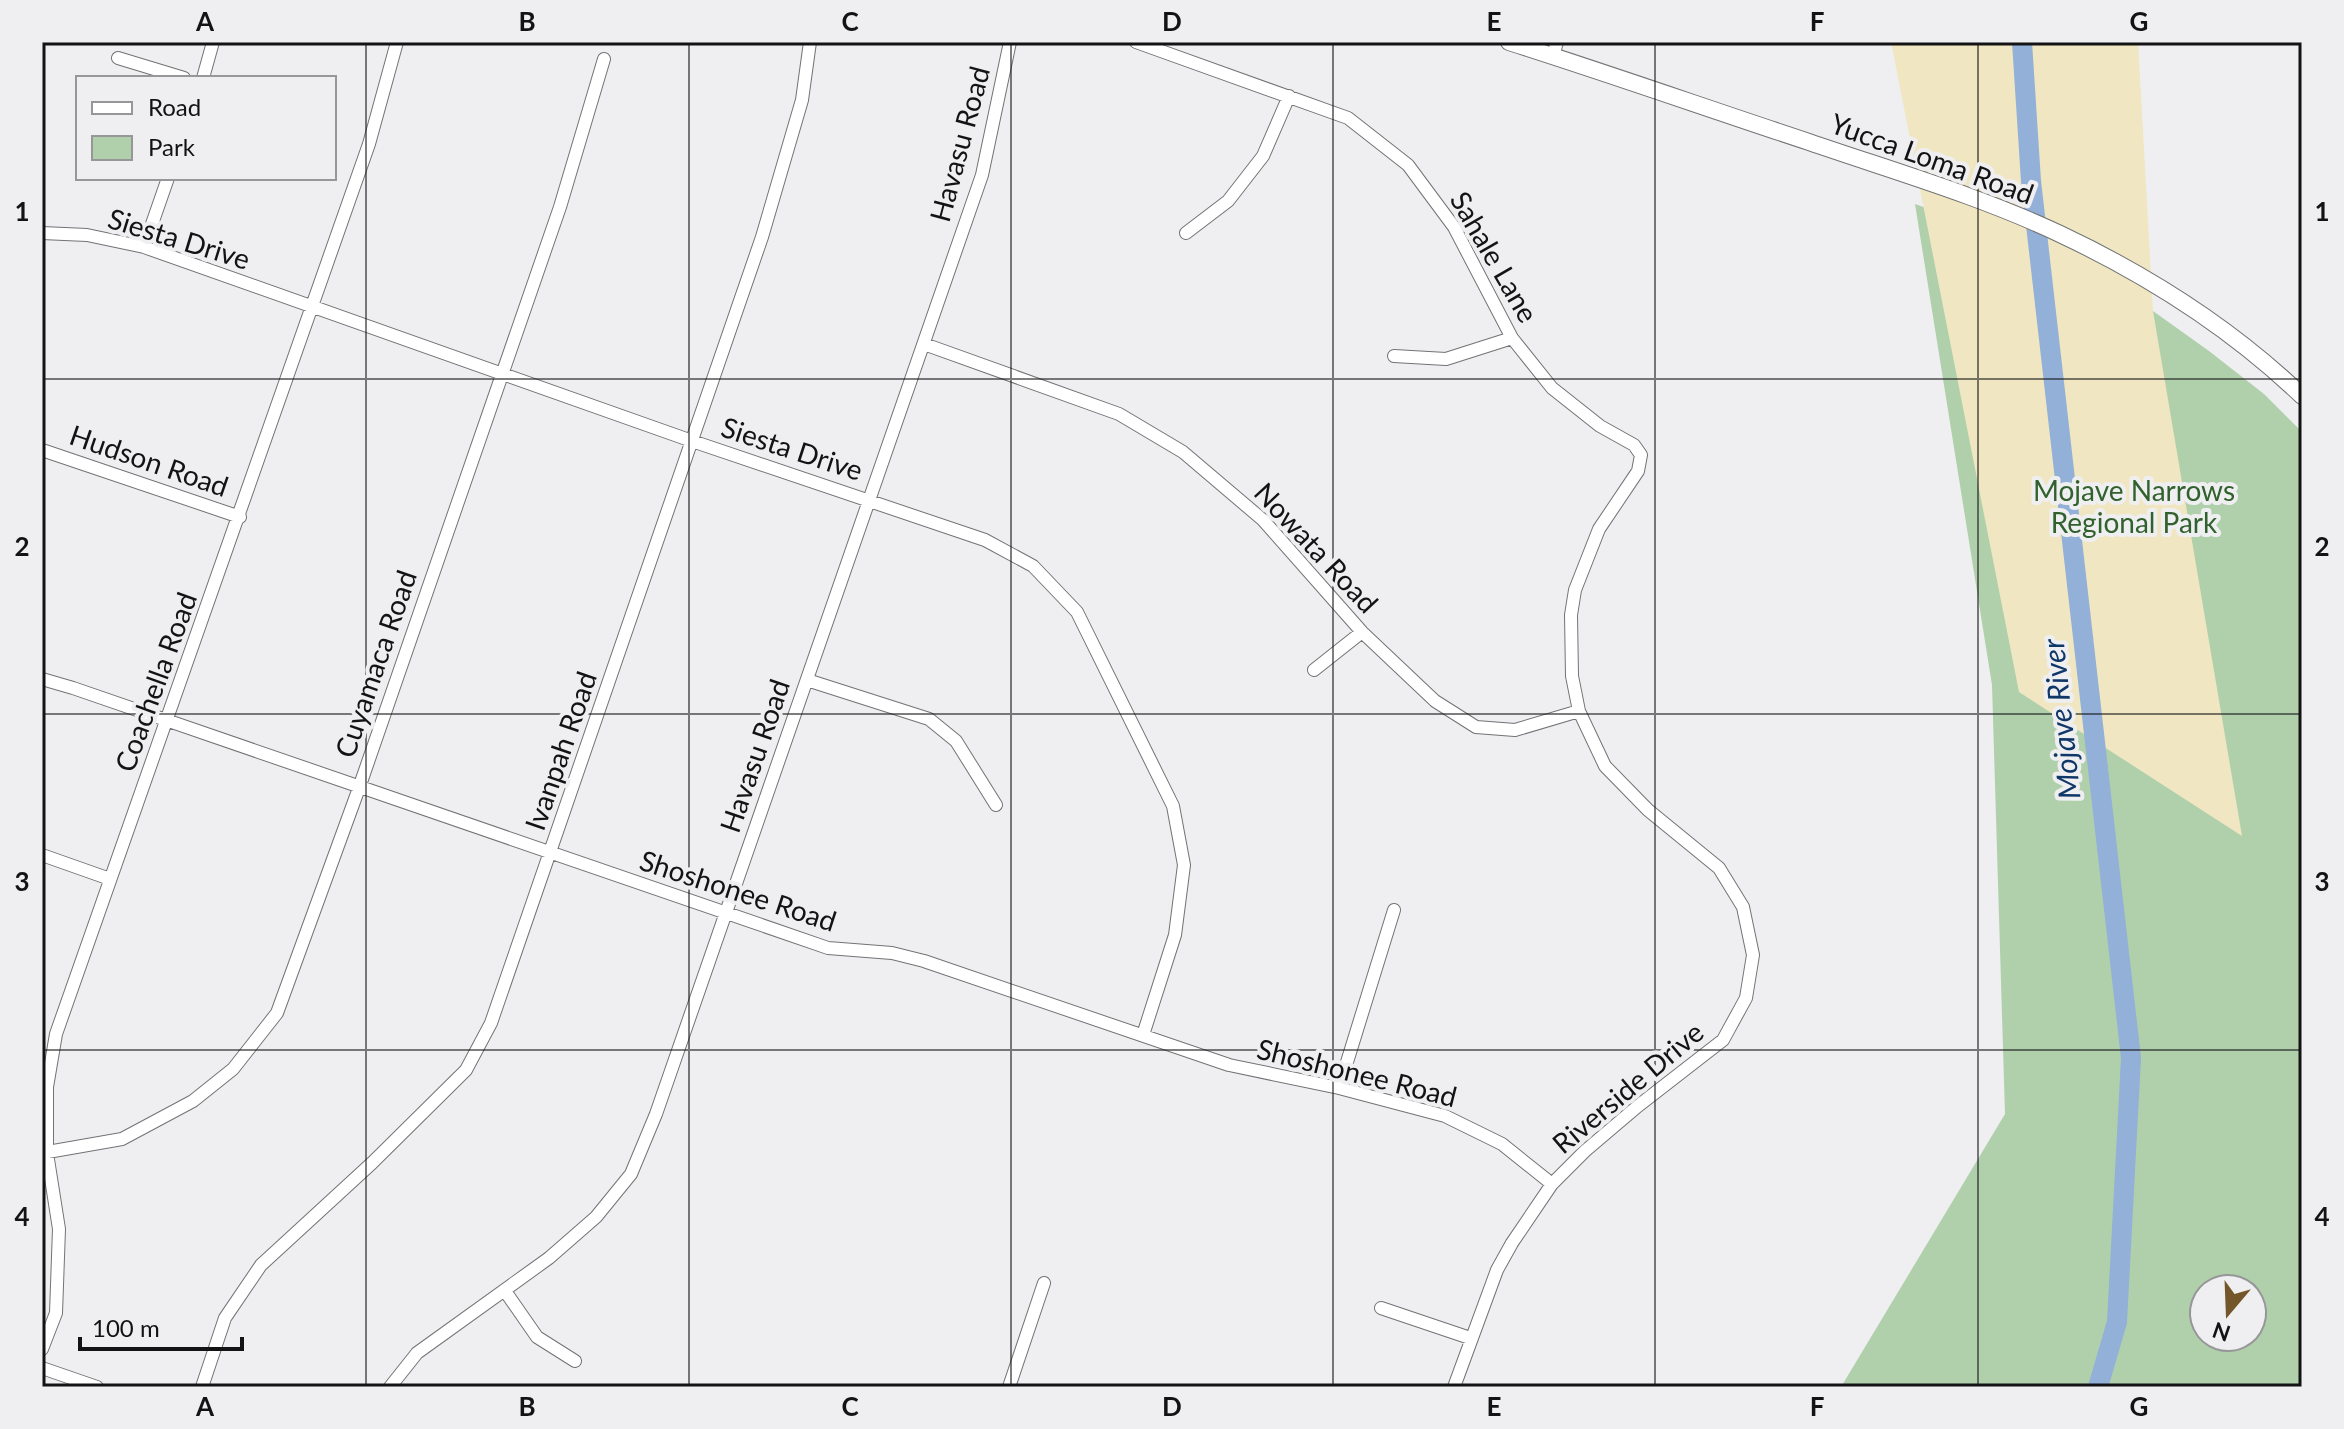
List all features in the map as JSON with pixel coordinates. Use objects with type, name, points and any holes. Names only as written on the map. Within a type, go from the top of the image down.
[{"type":"main road","name":"Yucca Loma Road","points":[[1509,42],[1555,49],[1658,91],[1963,195],[2060,234],[2175,298],[2263,361],[2302,396]]},
{"type":"street","points":[[204,76],[213,42]]},
{"type":"street","name":"Coachella Road","points":[[42,1349],[56,1313],[59,1229],[44,1153],[47,1087],[56,1034],[369,144],[397,42]]},
{"type":"street","name":"Ivanpah Road","points":[[202,1387],[225,1318],[261,1265],[372,1163],[466,1070],[491,1023],[766,222],[802,100],[810,42]]},
{"type":"street","name":"Havasu Road","points":[[390,1387],[417,1353],[549,1258],[596,1217],[631,1174],[656,1114],[726,915],[982,175],[1010,42]]},
{"type":"street","name":"Sahale Lane","points":[[1136,42],[1348,118],[1408,165],[1454,227],[1512,338],[1552,388],[1600,426],[1634,445],[1641,455]]},
{"type":"street","points":[[118,58],[177,76]]},
{"type":"street","name":"Cuyamaca Road","points":[[44,1153],[122,1139],[193,1101],[233,1069],[277,1013],[359,788],[560,207],[604,59]]},
{"type":"street","points":[[1186,233],[1228,201],[1263,156],[1289,96]]},
{"type":"street","points":[[144,247],[167,180]]},
{"type":"street","name":"Siesta Drive","points":[[42,233],[87,235],[144,247],[310,308],[985,540],[1033,566],[1077,612],[1173,806],[1184,865],[1175,935],[1143,1035]]},
{"type":"street","points":[[1394,356],[1446,359],[1512,338]]},
{"type":"street","name":"Nowata Road","points":[[924,344],[1119,414],[1183,452],[1263,520],[1362,632],[1435,701],[1476,727],[1515,730],[1579,711]]},
{"type":"street","name":"Hudson Road","points":[[42,450],[240,517]]},
{"type":"street","name":"Riverside Drive","points":[[1454,1387],[1497,1270],[1552,1184],[1638,1106],[1723,1040],[1746,998],[1753,955],[1743,907],[1719,868],[1648,810],[1605,766],[1579,711],[1572,676],[1570,641],[1575,590],[1599,529],[1638,471],[1641,455]]},
{"type":"street","points":[[1314,670],[1362,632]]},
{"type":"street","name":"Shoshonee Road","points":[[42,679],[828,948],[892,953],[924,961],[1229,1065],[1339,1088],[1445,1116],[1502,1144],[1552,1184]]},
{"type":"street","points":[[807,680],[929,719],[956,741],[996,805]]},
{"type":"street","points":[[42,855],[110,879]]},
{"type":"street","points":[[1339,1088],[1394,910]]},
{"type":"street","points":[[1009,1387],[1044,1283]]},
{"type":"street","points":[[505,1291],[537,1337],[575,1361]]},
{"type":"street","points":[[1381,1308],[1470,1338]]},
{"type":"street","points":[[42,1368],[97,1387]]},
{"type":"green space","name":"Mojave Narrows Regional Park","points":[[1915,204],[1975,225],[2153,311],[2264,394],[2302,432],[2302,1387],[1841,1387],[2005,1114],[1992,685]]},
{"type":"sand","points":[[1891,42],[2138,42],[2153,311],[2242,836],[2019,692]]},
{"type":"waterway","name":"Mojave River","points":[[2022,42],[2031,181],[2131,1058],[2117,1322],[2098,1387]]}]
